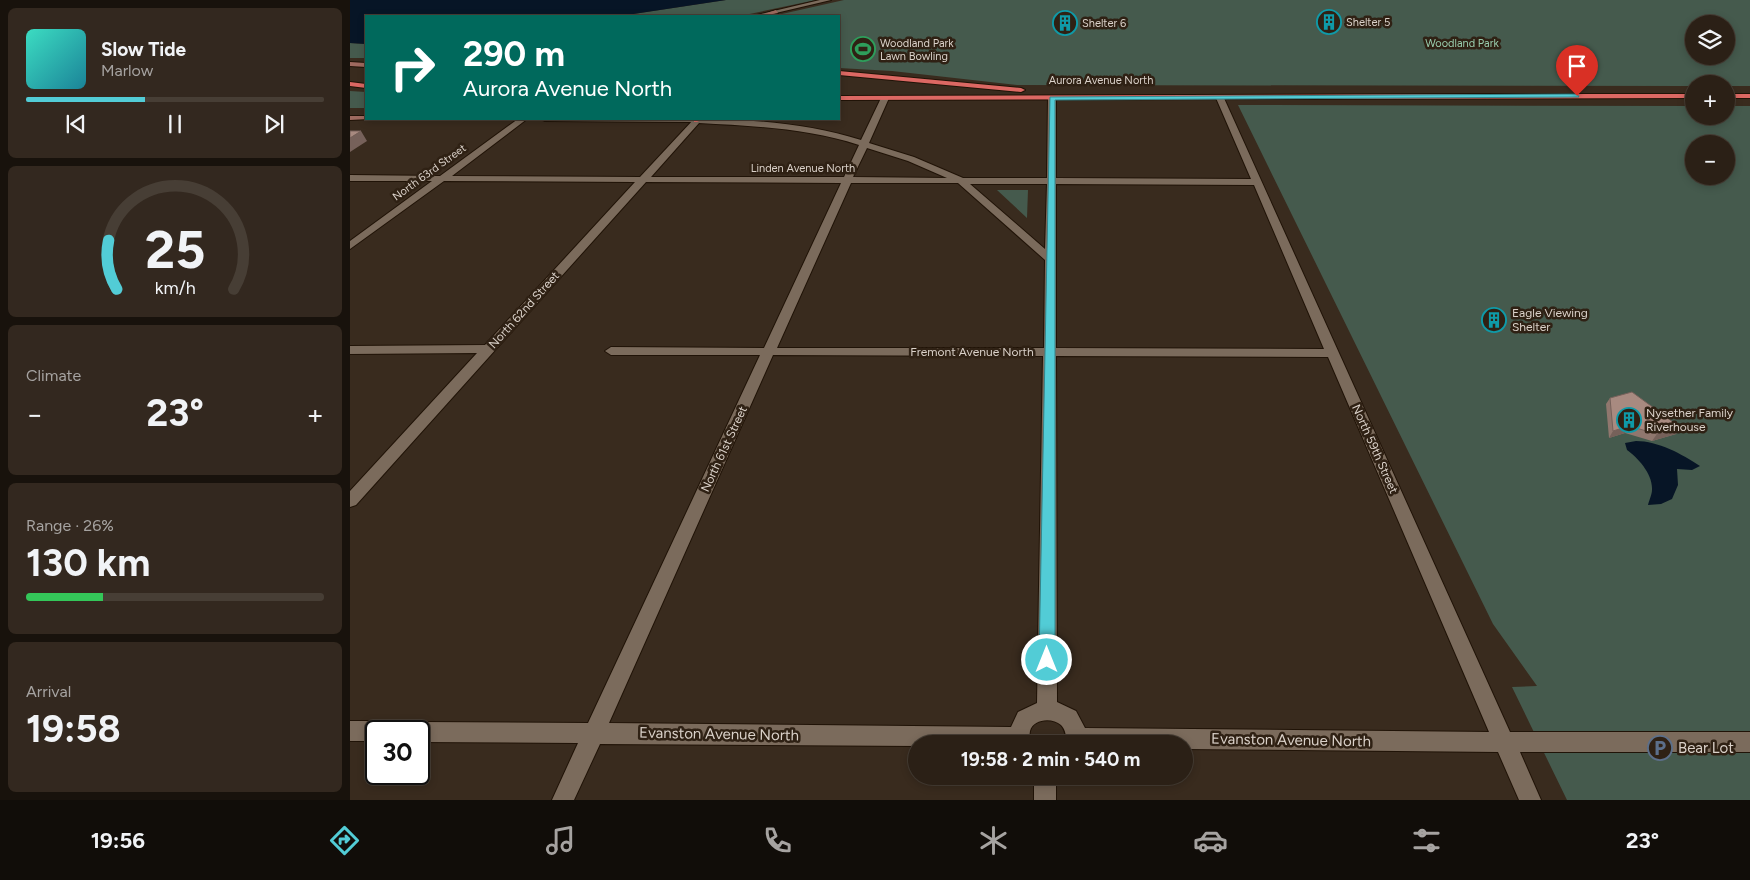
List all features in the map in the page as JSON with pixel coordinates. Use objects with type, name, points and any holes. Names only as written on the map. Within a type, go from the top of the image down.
[{"type":"highway","points":[[840,73],[1030,91]]},
{"type":"highway","points":[[350,76],[365,78]]},
{"type":"highway","points":[[350,84],[365,86]]},
{"type":"highway","name":"Aurora Avenue North","points":[[840,90],[1286,92],[1364,95]]},
{"type":"highway","name":"Aurora Avenue North","points":[[840,98],[1220,98],[1364,95],[1685,96]]},
{"type":"highway","points":[[1735,96],[1750,96]]},
{"type":"main road","points":[[766,15],[776,12]]},
{"type":"main road","points":[[350,64],[365,65]]},
{"type":"main road","points":[[350,118],[365,118]]},
{"type":"street","points":[[761,15],[828,0]]},
{"type":"street","name":"North 61st Street","points":[[563,800],[885,98]]},
{"type":"street","points":[[1047,710],[1052,98]]},
{"type":"street","name":"North 59th Street","points":[[1220,98],[1530,800]]},
{"type":"street","name":"North 63rd Street","points":[[350,246],[522,120]]},
{"type":"street","name":"North 62nd Street","points":[[350,501],[697,120]]},
{"type":"street","points":[[718,120],[797,128],[836,135],[911,159],[960,180],[1051,259]]},
{"type":"street","name":"Linden Avenue North","points":[[350,178],[1256,182]]},
{"type":"street","points":[[350,350],[488,349]]},
{"type":"street","name":"Fremont Avenue North","points":[[611,351],[1332,353]]},
{"type":"street","points":[[1020,735],[1024,721],[1031,714],[1047,710],[1068,716],[1073,724],[1076,735]]},
{"type":"street","points":[[350,731],[365,731]]},
{"type":"street","name":"Evanston Avenue North","points":[[430,732],[908,738]]},
{"type":"street","name":"Evanston Avenue North","points":[[1193,741],[1750,742]]},
{"type":"street","points":[[1044,800],[1045,785]]},
{"type":"green space","points":[[726,0],[816,0],[745,15],[627,15]]},
{"type":"green space","name":"Woodland Park","points":[[844,0],[1750,0],[1750,86],[1735,86],[1735,75],[1685,75],[1685,86],[1017,85],[892,71],[840,68],[840,15],[777,15]]},
{"type":"green space","points":[[350,43],[365,44],[365,58],[350,58]]},
{"type":"green space","points":[[350,91],[365,92],[365,108],[350,108]]},
{"type":"green space","points":[[1238,105],[1685,106],[1685,125],[1735,125],[1735,106],[1750,106],[1750,800],[1567,800],[1512,687],[1537,686],[1493,624]]},
{"type":"green space","points":[[997,190],[1028,190],[1027,218]]},
{"type":"water","points":[[350,0],[726,0],[627,15],[365,15],[365,44],[350,43]]},
{"type":"water","points":[[1636,441],[1661,446],[1678,453],[1700,466],[1692,470],[1677,469],[1678,485],[1672,499],[1661,504],[1648,505],[1652,490],[1650,478],[1636,457],[1627,450],[1625,443]]},
{"type":"building","points":[[350,131],[361,131],[350,138]]},
{"type":"building","name":"Nysether Family Riverhouse","points":[[1632,392],[1681,428],[1657,434],[1629,426],[1613,431],[1610,398]]},
{"type":"place","name":"Shelter 5","points":[[1329,22]]},
{"type":"place","name":"Shelter 6","points":[[1065,23]]},
{"type":"place","name":"Woodland Park Lawn Bowling","points":[[863,49]]},
{"type":"place","name":"Eagle Viewing Shelter","points":[[1494,320]]},
{"type":"place","name":"Nysether Family Riverhouse","points":[[1629,420]]},
{"type":"place","name":"Bear Lot","points":[[1660,748]]},
{"type":"route","points":[[1047,660],[1052,98],[1304,98],[1364,95],[1577,96]]}]
